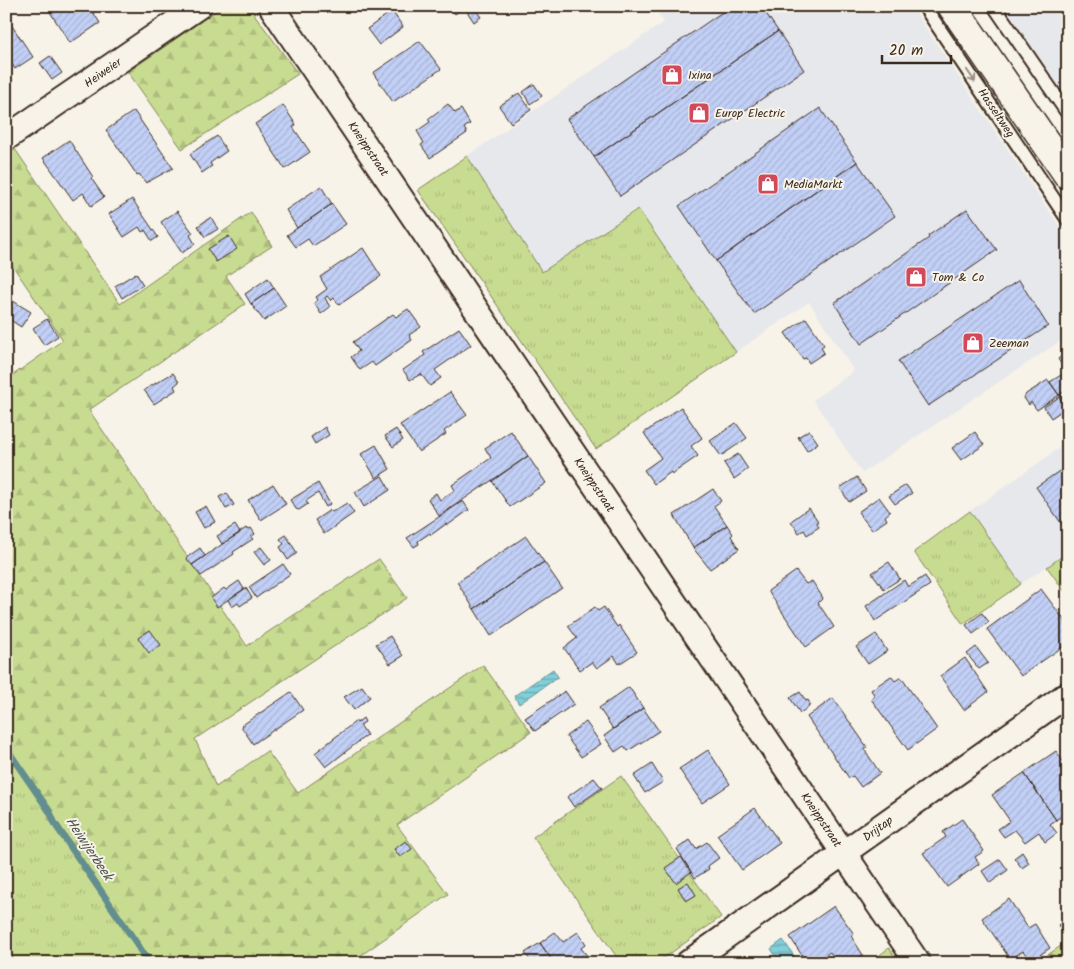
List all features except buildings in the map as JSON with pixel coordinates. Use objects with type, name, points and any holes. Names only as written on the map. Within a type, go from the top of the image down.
[{"type":"main road","name":"Hasseltweg","points":[[952,6],[1068,175]]},
{"type":"street","name":"Heiweier","points":[[6,138],[199,6]]},
{"type":"street","name":"Kneippstraat","points":[[271,6],[918,963]]},
{"type":"street","name":"Drijtap","points":[[688,963],[1068,694]]},
{"type":"lane","name":"Hasseltweg","points":[[924,6],[1068,220]]},
{"type":"lane","points":[[994,6],[1068,114]]},
{"type":"shaded area","points":[[653,6],[911,6],[1068,239],[1068,336],[862,473],[813,400],[854,371],[809,302],[736,352],[637,209],[542,272],[467,156],[664,22]]},
{"type":"shaded area","points":[[1004,6],[1068,6],[1068,100]]},
{"type":"shaded area","points":[[1068,442],[1068,552],[1021,584],[970,511]]},
{"type":"green space","points":[[223,6],[249,7],[298,74],[182,149],[128,72]]},
{"type":"green space","points":[[15,149],[120,304],[251,212],[272,246],[226,276],[245,304],[89,410],[247,646],[379,559],[407,598],[195,739],[216,787],[267,751],[298,793],[483,665],[531,732],[397,825],[448,894],[350,963],[153,963],[6,746],[6,380],[63,340],[6,256],[6,155]]},
{"type":"green space","points":[[467,156],[542,272],[638,209],[736,352],[596,449],[418,190]]},
{"type":"green space","points":[[970,511],[1021,584],[963,624],[914,552]]},
{"type":"green space","points":[[1068,552],[1068,596],[1047,567]]},
{"type":"green space","points":[[6,746],[153,963],[6,963]]},
{"type":"green space","points":[[621,776],[721,917],[657,963],[621,963],[533,837]]},
{"type":"green space","points":[[1068,941],[1068,963],[1036,963]]},
{"type":"green space","points":[[889,948],[899,963],[869,963]]},
{"type":"water","points":[[553,669],[558,677],[519,704],[514,696]]},
{"type":"water","points":[[783,940],[799,963],[781,963],[771,949]]},
{"type":"waterway","name":"Heiwijerbeek","points":[[6,748],[50,812],[55,824],[150,963]]},
{"type":"place","name":"Ixina","points":[[672,75]]},
{"type":"place","name":"Europ Electric","points":[[699,113]]},
{"type":"place","name":"MediaMarkt","points":[[768,184]]},
{"type":"place","name":"Tom & Co","points":[[916,277]]},
{"type":"place","name":"Zeeman","points":[[973,343]]}]
